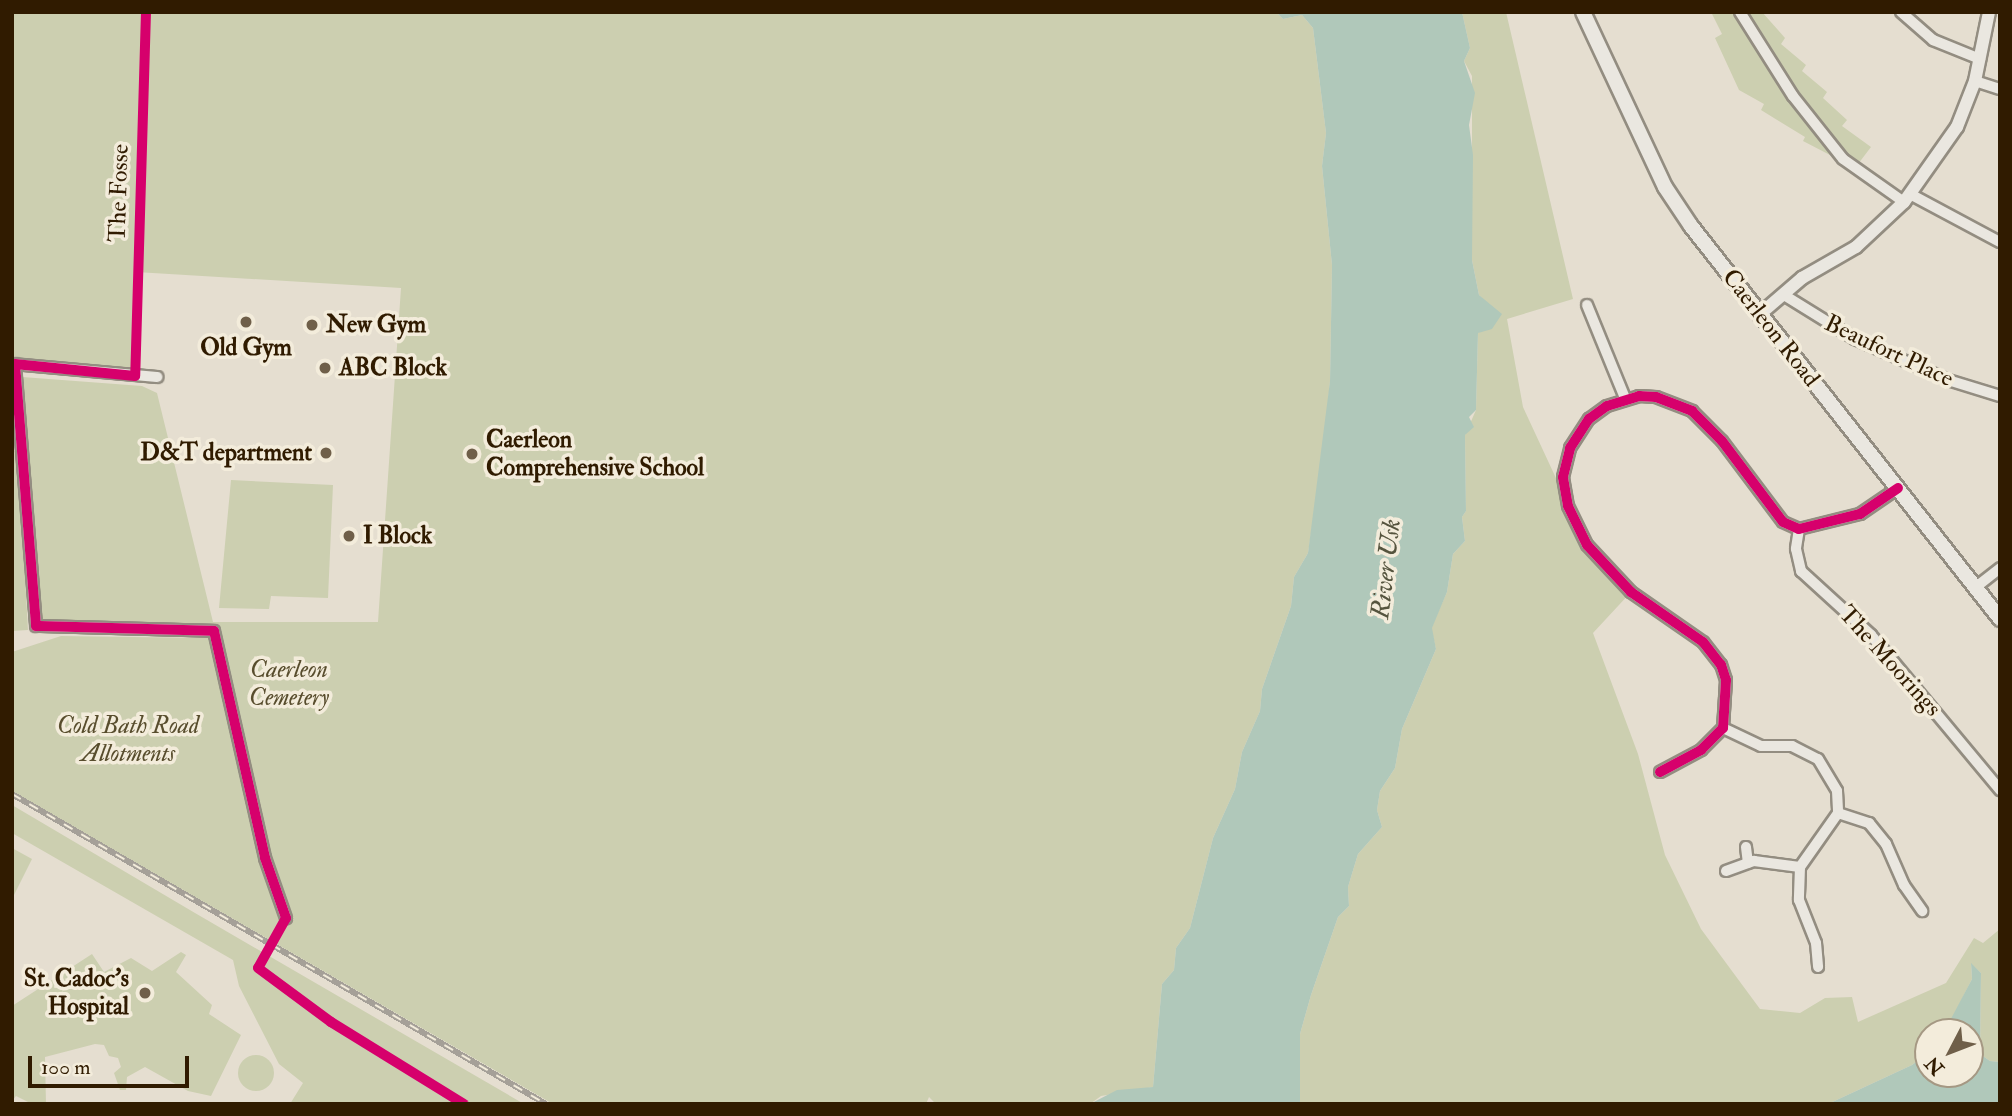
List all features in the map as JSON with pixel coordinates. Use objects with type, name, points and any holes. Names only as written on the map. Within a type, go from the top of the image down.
[{"type":"main road","name":"Caerleon Road","points":[[1583,12],[1665,187],[1759,315],[2000,619]]},
{"type":"street","points":[[1740,12],[1793,96],[1843,159],[1907,198],[2000,242]]},
{"type":"street","points":[[1901,12],[1933,40],[1980,59]]},
{"type":"street","points":[[1759,315],[1856,247],[1907,198],[1957,127],[1975,81],[1989,12]]},
{"type":"street","points":[[1975,81],[2000,89]]},
{"type":"street","name":"Beaufort Place","points":[[1784,295],[1855,339],[1948,380],[2000,396]]},
{"type":"street","points":[[1587,305],[1625,398]]},
{"type":"street","points":[[157,377],[14,364],[36,626],[214,631],[265,858],[286,918]]},
{"type":"street","points":[[1660,772],[1701,750],[1723,728],[1728,694],[1714,654],[1631,592],[1587,545],[1568,506],[1563,477],[1570,448],[1589,419],[1625,398],[1656,397],[1692,411],[1722,441],[1783,522],[1799,530],[1860,514],[1898,488]]},
{"type":"street","name":"The Moorings","points":[[1799,530],[1796,549],[1801,571],[1879,643],[2000,790]]},
{"type":"street","points":[[1976,587],[2000,568]]},
{"type":"street","points":[[1723,728],[1761,746],[1792,746],[1818,759],[1837,791],[1838,813],[1800,867],[1799,901],[1816,943],[1818,967]]},
{"type":"street","points":[[1838,813],[1870,824],[1886,844],[1904,885],[1922,911]]},
{"type":"street","points":[[1746,847],[1748,863]]},
{"type":"street","points":[[1726,871],[1748,863],[1800,867]]},
{"type":"green space","points":[[12,12],[1276,12],[1283,19],[1302,15],[1313,28],[1326,133],[1322,166],[1332,265],[1330,381],[1324,449],[1308,553],[1294,577],[1291,606],[1262,689],[1260,711],[1242,752],[1235,789],[1213,838],[1190,928],[1176,948],[1174,970],[1162,984],[1153,1087],[1101,1096],[1090,1104],[936,1104],[929,1097],[926,1104],[553,1104],[12,791],[12,652],[61,636],[204,638],[209,631],[45,622],[39,613],[22,377],[142,386],[157,393],[213,622],[378,622],[401,288],[136,272],[133,371],[12,361]]},
{"type":"green space","points":[[1462,12],[1506,12],[1573,299],[1507,319],[1523,407],[1587,545],[1631,592],[1593,633],[1638,754],[1665,855],[1701,929],[1760,1009],[1800,1013],[1825,998],[1852,997],[1858,1022],[1946,983],[1974,938],[1983,943],[2000,929],[2000,1062],[1990,1061],[1984,1057],[1984,1018],[1980,1018],[1981,973],[1971,964],[1972,979],[1952,1018],[1914,1018],[1914,1064],[1828,1104],[1300,1104],[1300,1034],[1311,995],[1338,917],[1349,906],[1348,887],[1358,854],[1382,827],[1377,810],[1380,791],[1395,768],[1402,729],[1436,649],[1431,628],[1447,592],[1453,554],[1465,541],[1462,517],[1466,511],[1465,435],[1476,410],[1478,333],[1494,311],[1479,295],[1472,260],[1472,76],[1464,61],[1470,48]]},
{"type":"green space","points":[[1711,12],[1762,12],[1785,38],[1781,44],[1806,65],[1802,71],[1827,92],[1823,98],[1847,120],[1842,126],[1871,147],[1855,168],[1803,141],[1805,137],[1761,110],[1764,104],[1739,90],[1715,38],[1722,34]]},
{"type":"green space","points":[[12,450],[18,452],[28,630],[12,631]]},
{"type":"green space","points":[[231,480],[333,485],[328,598],[271,596],[269,609],[219,608]]},
{"type":"green space","points":[[12,805],[524,1104],[290,1104],[303,1083],[279,1064],[239,986],[233,960],[12,833]]},
{"type":"green space","points":[[12,848],[32,859],[12,899]]},
{"type":"green space","points":[[181,952],[186,955],[176,972],[212,1005],[209,1014],[241,1035],[211,1096],[188,1091],[145,1067],[127,1077],[126,1090],[120,1090],[114,1073],[121,1067],[118,1058],[109,1056],[104,1045],[95,1044],[45,1057],[46,1104],[32,1104],[16,1096],[12,1101],[12,1006],[92,954],[104,972],[131,958],[152,971]]},
{"type":"green space","points":[[256,1055],[269,1060],[274,1073],[269,1086],[256,1091],[243,1086],[238,1073],[243,1060]]},
{"type":"water","name":"River Usk","points":[[1276,12],[1462,12],[1470,48],[1464,61],[1475,93],[1469,125],[1473,155],[1472,260],[1479,295],[1502,314],[1492,329],[1478,333],[1476,410],[1469,417],[1474,427],[1465,435],[1466,511],[1462,517],[1465,541],[1453,554],[1447,592],[1432,628],[1436,649],[1402,729],[1395,768],[1380,791],[1377,810],[1382,827],[1358,854],[1348,887],[1349,906],[1338,917],[1311,995],[1300,1034],[1300,1104],[1090,1104],[1117,1090],[1153,1087],[1162,984],[1174,970],[1176,948],[1190,928],[1213,838],[1235,789],[1242,752],[1260,711],[1262,689],[1291,606],[1294,577],[1308,553],[1330,381],[1332,265],[1322,166],[1326,133],[1313,28],[1302,15],[1283,19]]},
{"type":"water","points":[[1971,963],[1981,973],[1980,1018],[1951,1018],[1972,979]]},
{"type":"water","points":[[1984,1057],[1990,1061],[2000,1062],[2000,1104],[1828,1104],[1914,1064],[1914,1088],[1984,1088]]},
{"type":"railway","points":[[12,794],[546,1104]]},
{"type":"cycle path","name":"The Fosse","points":[[146,12],[135,376],[15,364],[36,626],[214,631],[265,858],[286,918],[258,968],[331,1022],[464,1104]]},
{"type":"cycle path","points":[[1660,772],[1701,750],[1723,728],[1726,680],[1721,665],[1703,642],[1631,592],[1587,545],[1568,506],[1563,477],[1570,448],[1589,419],[1607,406],[1639,396],[1656,397],[1692,411],[1722,441],[1783,522],[1799,529],[1860,514],[1898,488]]},
{"type":"place","name":"Old Gym","points":[[246,322]]},
{"type":"place","name":"New Gym","points":[[312,325]]},
{"type":"place","name":"ABC Block","points":[[325,368]]},
{"type":"place","name":"D&T department","points":[[326,453]]},
{"type":"place","name":"Caerleon Comprehensive School","points":[[472,454]]},
{"type":"place","name":"I Block","points":[[349,536]]},
{"type":"place","name":"St. Cadoc's Hospital","points":[[145,993]]},
{"type":"park label","name":"Caerleon Cemetery","points":[[289,684]]},
{"type":"park label","name":"Cold Bath Road Allotments","points":[[128,740]]}]
